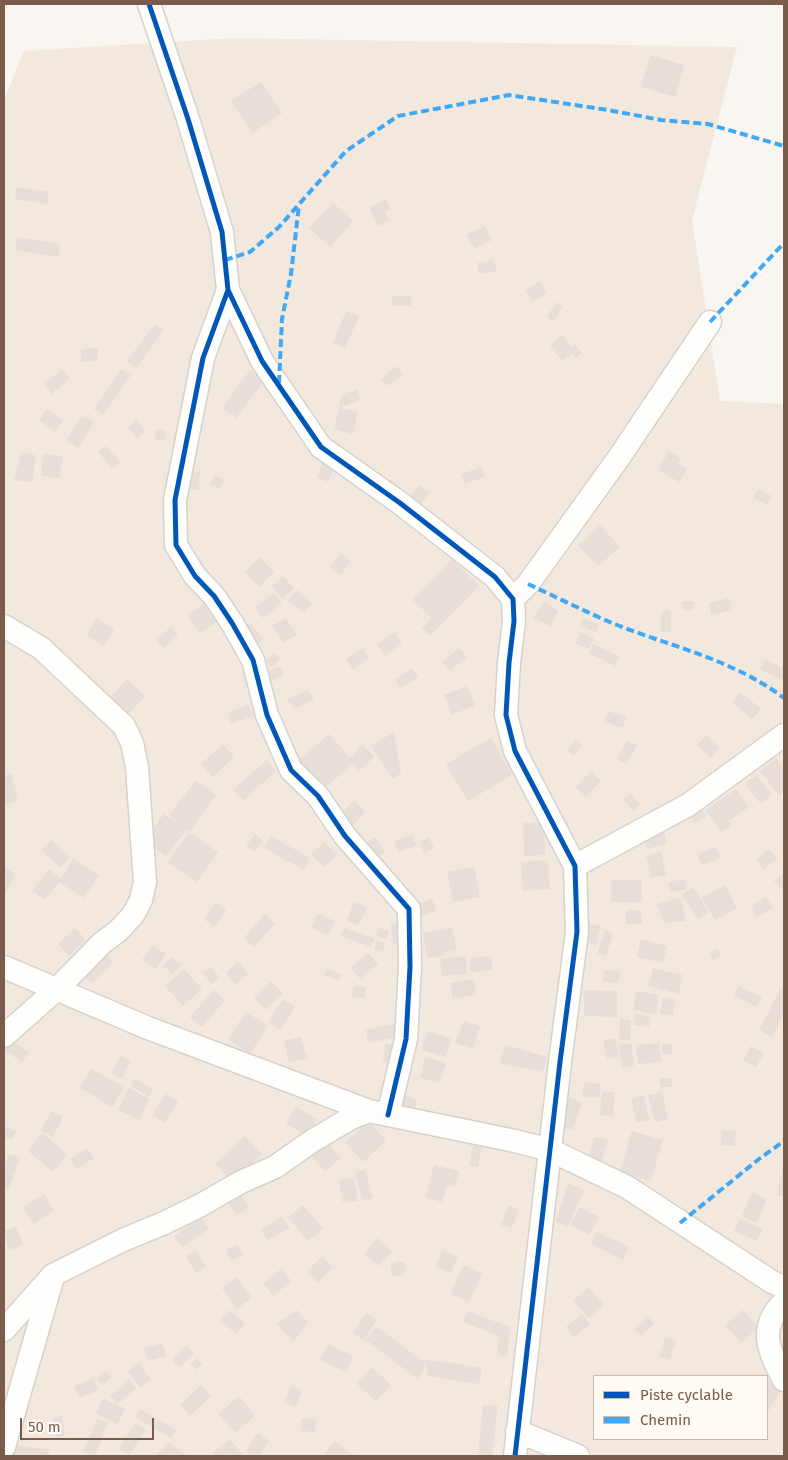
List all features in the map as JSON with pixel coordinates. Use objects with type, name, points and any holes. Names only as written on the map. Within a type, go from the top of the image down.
[{"type":"street","points":[[149,4],[188,119],[222,232],[228,290],[262,361],[320,446],[400,503],[487,571],[513,599],[514,621],[506,715],[515,751],[575,866],[577,932],[561,1053],[515,1456]]},
{"type":"street","points":[[228,290],[203,358],[175,500],[176,545],[195,576],[214,596],[253,660],[266,715],[291,770],[318,796],[344,836],[409,909],[410,968],[406,1039],[378,1113]]},
{"type":"street","points":[[513,599],[528,584],[620,456],[710,322]]},
{"type":"street","points":[[4,626],[41,648],[124,726],[132,743],[137,767],[145,882],[141,900],[133,915],[118,931],[102,943],[57,989],[4,1036]]},
{"type":"street","points":[[575,866],[688,805],[784,735]]},
{"type":"street","points":[[4,967],[148,1028],[378,1113],[550,1150],[627,1187],[772,1282],[784,1287]]},
{"type":"street","points":[[4,1330],[53,1276],[275,1167],[312,1141],[351,1118],[378,1113]]},
{"type":"street","points":[[4,1447],[53,1276]]},
{"type":"street","points":[[784,1302],[778,1308],[770,1323],[767,1340],[771,1356],[784,1380]]},
{"type":"street","points":[[517,1431],[578,1456]]},
{"type":"shaded area","points":[[234,38],[737,47],[692,220],[720,401],[784,404],[784,1456],[4,1456],[4,100],[24,51]]},
{"type":"shaded area","points":[[547,1366],[587,1394],[571,1446],[523,1429],[532,1371]]},
{"type":"building","points":[[650,55],[684,65],[675,97],[641,87]]},
{"type":"building","points":[[261,82],[282,113],[252,133],[231,101]]},
{"type":"building","points":[[17,187],[49,192],[47,204],[15,199]]},
{"type":"building","points":[[386,200],[391,209],[385,212],[389,221],[378,226],[369,207]]},
{"type":"building","points":[[333,203],[353,221],[330,247],[309,228]]},
{"type":"building","points":[[485,226],[492,240],[474,249],[467,234]]},
{"type":"building","points":[[17,237],[60,244],[58,257],[15,250]]},
{"type":"building","points":[[494,260],[497,271],[479,274],[477,263]]},
{"type":"building","points":[[540,281],[547,294],[532,302],[525,290]]},
{"type":"building","points":[[392,296],[411,296],[411,306],[393,306]]},
{"type":"building","points":[[556,302],[563,306],[554,321],[547,317]]},
{"type":"building","points":[[346,311],[359,316],[345,348],[333,343]]},
{"type":"building","points":[[155,324],[164,330],[136,368],[127,361]]},
{"type":"building","points":[[562,335],[572,347],[575,344],[582,353],[576,358],[572,353],[562,361],[550,346]]},
{"type":"building","points":[[98,348],[98,361],[81,362],[81,349]]},
{"type":"building","points":[[397,366],[403,374],[387,386],[381,379]]},
{"type":"building","points":[[62,369],[70,378],[52,394],[44,384]]},
{"type":"building","points":[[121,369],[131,375],[103,415],[94,409]]},
{"type":"building","points":[[250,370],[264,381],[236,418],[222,408]]},
{"type":"building","points":[[357,389],[361,400],[339,408],[341,395]]},
{"type":"building","points":[[339,408],[358,412],[353,434],[334,429]]},
{"type":"building","points":[[47,409],[63,421],[55,432],[39,420]]},
{"type":"building","points":[[82,415],[94,422],[78,448],[66,441]]},
{"type":"building","points":[[136,420],[145,431],[137,438],[128,428]]},
{"type":"building","points":[[157,429],[164,430],[167,435],[163,441],[157,441],[154,435]]},
{"type":"building","points":[[106,446],[120,462],[113,469],[98,452]]},
{"type":"building","points":[[669,451],[681,458],[678,464],[687,469],[679,482],[658,470]]},
{"type":"building","points":[[21,452],[35,455],[33,482],[14,480]]},
{"type":"building","points":[[43,454],[63,456],[60,478],[41,476]]},
{"type":"building","points":[[323,461],[335,465],[329,482],[317,478]]},
{"type":"building","points":[[482,467],[485,477],[464,484],[461,474]]},
{"type":"building","points":[[182,472],[200,472],[199,490],[181,489]]},
{"type":"building","points":[[214,475],[224,479],[220,489],[210,485]]},
{"type":"building","points":[[419,485],[429,493],[414,512],[404,503]]},
{"type":"building","points":[[758,489],[772,496],[767,505],[753,498]]},
{"type":"building","points":[[600,525],[620,547],[598,566],[578,545]]},
{"type":"building","points":[[341,553],[351,561],[340,575],[330,567]]},
{"type":"building","points":[[260,557],[274,572],[259,587],[245,572]]},
{"type":"building","points":[[452,559],[479,586],[430,636],[422,628],[432,618],[412,599]]},
{"type":"building","points":[[283,576],[294,589],[282,599],[272,586]]},
{"type":"building","points":[[297,590],[312,603],[304,613],[288,601]]},
{"type":"building","points":[[274,593],[282,603],[263,618],[255,607]]},
{"type":"building","points":[[729,598],[732,610],[711,615],[709,603]]},
{"type":"building","points":[[544,601],[558,611],[551,626],[533,618]]},
{"type":"building","points":[[682,601],[694,601],[694,610],[682,610]]},
{"type":"building","points":[[203,604],[216,622],[200,633],[187,616]]},
{"type":"building","points":[[671,611],[671,632],[661,632],[661,612]]},
{"type":"building","points":[[97,618],[114,629],[104,646],[87,635]]},
{"type":"building","points":[[286,618],[297,635],[283,642],[272,626]]},
{"type":"building","points":[[582,618],[599,624],[597,632],[580,626]]},
{"type":"building","points":[[249,623],[264,639],[255,647],[240,631]]},
{"type":"building","points":[[171,627],[178,635],[163,648],[156,640]]},
{"type":"building","points":[[394,632],[402,643],[385,656],[377,645]]},
{"type":"building","points":[[581,632],[594,638],[589,649],[575,643]]},
{"type":"building","points":[[593,644],[620,657],[615,666],[589,653]]},
{"type":"building","points":[[363,648],[369,658],[353,669],[346,659]]},
{"type":"building","points":[[459,648],[467,657],[450,671],[442,662]]},
{"type":"building","points":[[275,653],[280,659],[271,667],[265,661]]},
{"type":"building","points":[[765,659],[784,669],[784,681],[760,669]]},
{"type":"building","points":[[280,667],[284,676],[268,682],[265,672]]},
{"type":"building","points":[[412,668],[418,677],[400,688],[395,680]]},
{"type":"building","points":[[127,679],[145,696],[122,721],[104,704]]},
{"type":"building","points":[[467,686],[475,706],[451,715],[444,695]]},
{"type":"building","points":[[307,690],[314,699],[295,709],[287,700]]},
{"type":"building","points":[[740,692],[761,709],[752,719],[732,702]]},
{"type":"building","points":[[248,705],[254,716],[231,724],[229,712]]},
{"type":"building","points":[[608,711],[626,717],[623,728],[604,722]]},
{"type":"building","points":[[394,732],[401,773],[393,779],[371,746]]},
{"type":"building","points":[[329,734],[350,758],[362,744],[374,757],[359,771],[354,763],[322,790],[297,762]]},
{"type":"building","points":[[706,735],[719,748],[711,758],[697,745]]},
{"type":"building","points":[[491,738],[512,775],[468,801],[446,764]]},
{"type":"building","points":[[575,740],[582,745],[574,756],[567,751]]},
{"type":"building","points":[[627,740],[637,745],[627,764],[617,759]]},
{"type":"building","points":[[223,744],[234,757],[213,777],[201,764]]},
{"type":"building","points":[[776,758],[784,769],[784,791],[779,795],[760,771]]},
{"type":"building","points":[[267,760],[276,771],[243,801],[233,790]]},
{"type":"building","points":[[591,771],[601,781],[586,797],[576,787]]},
{"type":"building","points":[[12,774],[18,801],[4,805],[4,776]]},
{"type":"building","points":[[756,775],[772,795],[761,804],[745,784]]},
{"type":"building","points":[[196,780],[216,795],[189,832],[186,830],[166,856],[144,840],[164,814],[181,826],[169,815]]},
{"type":"building","points":[[736,789],[749,807],[728,821],[731,825],[721,832],[706,810]]},
{"type":"building","points":[[630,794],[640,805],[633,811],[623,799]]},
{"type":"building","points":[[354,800],[365,811],[353,825],[341,814]]},
{"type":"building","points":[[701,808],[706,816],[695,823],[689,815]]},
{"type":"building","points":[[544,822],[545,855],[524,856],[523,823]]},
{"type":"building","points":[[664,831],[667,844],[647,849],[644,836]]},
{"type":"building","points":[[189,832],[218,852],[197,882],[168,862]]},
{"type":"building","points":[[255,834],[263,840],[255,852],[246,846]]},
{"type":"building","points":[[413,834],[416,846],[398,852],[394,841]]},
{"type":"building","points":[[271,836],[310,858],[304,870],[264,848]]},
{"type":"building","points":[[375,837],[385,852],[374,860],[364,845]]},
{"type":"building","points":[[429,838],[434,848],[424,853],[420,842]]},
{"type":"building","points":[[51,840],[70,857],[61,868],[41,850]]},
{"type":"building","points":[[325,842],[337,855],[324,867],[311,854]]},
{"type":"building","points":[[716,847],[720,858],[701,865],[697,854]]},
{"type":"building","points":[[769,849],[777,859],[763,869],[756,860]]},
{"type":"building","points":[[661,852],[666,875],[651,878],[646,855]]},
{"type":"building","points":[[73,859],[99,875],[84,898],[59,882],[44,900],[32,891],[49,869],[61,879]]},
{"type":"building","points":[[548,860],[550,889],[523,891],[521,862]]},
{"type":"building","points":[[4,867],[16,874],[4,896]]},
{"type":"building","points":[[474,867],[480,897],[453,902],[447,872]]},
{"type":"building","points":[[784,872],[784,892],[774,881]]},
{"type":"building","points":[[685,879],[687,889],[670,892],[668,882]]},
{"type":"building","points":[[611,880],[642,880],[642,902],[611,902]]},
{"type":"building","points":[[725,885],[737,908],[715,920],[702,897]]},
{"type":"building","points":[[693,887],[709,912],[698,919],[682,894]]},
{"type":"building","points":[[766,897],[773,908],[757,917],[751,906]]},
{"type":"building","points":[[680,898],[686,921],[664,923],[657,904]]},
{"type":"building","points":[[432,899],[436,911],[422,916],[417,904]]},
{"type":"building","points":[[216,902],[226,910],[214,927],[204,919]]},
{"type":"building","points":[[354,902],[368,907],[358,925],[347,921]]},
{"type":"building","points":[[626,910],[641,910],[642,924],[626,924]]},
{"type":"building","points":[[264,914],[275,923],[254,947],[244,938]]},
{"type":"building","points":[[317,914],[335,921],[329,935],[311,928]]},
{"type":"building","points":[[402,922],[405,944],[393,945],[391,924]]},
{"type":"building","points":[[589,923],[601,926],[596,945],[583,941]]},
{"type":"building","points":[[379,927],[389,931],[386,939],[376,935]]},
{"type":"building","points":[[452,927],[457,951],[444,952],[443,956],[427,958],[423,933]]},
{"type":"building","points":[[75,928],[86,940],[69,956],[58,944]]},
{"type":"building","points":[[344,928],[374,938],[371,947],[341,936]]},
{"type":"building","points":[[605,930],[613,933],[606,956],[597,953]]},
{"type":"building","points":[[641,939],[667,946],[663,963],[637,957]]},
{"type":"building","points":[[376,941],[385,943],[383,952],[374,950]]},
{"type":"building","points":[[152,945],[166,954],[156,969],[142,960]]},
{"type":"building","points":[[718,949],[721,957],[712,960],[710,951]]},
{"type":"building","points":[[101,951],[113,962],[92,983],[81,972]]},
{"type":"building","points":[[368,953],[378,964],[360,979],[351,967]]},
{"type":"building","points":[[466,956],[467,974],[442,976],[440,959]]},
{"type":"building","points":[[491,956],[492,970],[471,972],[470,958]]},
{"type":"building","points":[[171,957],[181,965],[173,974],[163,966]]},
{"type":"building","points":[[238,962],[248,974],[236,985],[226,973]]},
{"type":"building","points":[[211,967],[219,977],[212,984],[203,973]]},
{"type":"building","points":[[653,968],[683,975],[679,994],[648,986]]},
{"type":"building","points":[[184,969],[202,989],[183,1006],[165,986]]},
{"type":"building","points":[[326,969],[342,974],[339,981],[324,975]]},
{"type":"building","points":[[604,970],[620,971],[619,983],[603,982]]},
{"type":"building","points":[[473,979],[476,995],[453,999],[450,983]]},
{"type":"building","points":[[271,981],[283,994],[266,1010],[254,997]]},
{"type":"building","points":[[354,985],[366,988],[364,999],[351,996]]},
{"type":"building","points":[[738,986],[762,997],[757,1007],[734,996]]},
{"type":"building","points":[[782,986],[784,987],[784,1013],[772,1037],[759,1030]]},
{"type":"building","points":[[214,990],[225,1000],[202,1027],[190,1017]]},
{"type":"building","points":[[584,990],[617,991],[617,1017],[584,1016]]},
{"type":"building","points":[[636,991],[659,995],[656,1014],[633,1010]]},
{"type":"building","points":[[663,997],[675,999],[673,1016],[660,1014]]},
{"type":"building","points":[[283,999],[295,1006],[281,1030],[268,1022]]},
{"type":"building","points":[[246,1012],[268,1026],[250,1054],[228,1039]]},
{"type":"building","points":[[635,1014],[651,1017],[649,1027],[634,1025]]},
{"type":"building","points":[[620,1019],[631,1020],[630,1040],[619,1039]]},
{"type":"building","points":[[464,1021],[480,1026],[473,1049],[455,1043]]},
{"type":"building","points":[[394,1024],[397,1037],[368,1043],[366,1030]]},
{"type":"building","points":[[427,1031],[451,1039],[446,1057],[422,1050]]},
{"type":"building","points":[[301,1037],[307,1058],[289,1062],[284,1041]]},
{"type":"building","points":[[8,1038],[29,1052],[22,1062],[4,1050],[4,1044]]},
{"type":"building","points":[[615,1038],[619,1057],[607,1059],[603,1040]]},
{"type":"building","points":[[631,1043],[634,1066],[622,1067],[619,1045]]},
{"type":"building","points":[[659,1043],[661,1062],[638,1064],[636,1045]]},
{"type":"building","points":[[385,1044],[399,1045],[397,1064],[383,1062]]},
{"type":"building","points":[[662,1044],[672,1044],[672,1054],[662,1054]]},
{"type":"building","points":[[505,1045],[547,1057],[543,1072],[500,1063]]},
{"type":"building","points":[[751,1046],[764,1053],[756,1067],[743,1060]]},
{"type":"building","points":[[121,1055],[131,1060],[122,1079],[112,1073]]},
{"type":"building","points":[[425,1057],[446,1063],[440,1083],[420,1078]]},
{"type":"building","points":[[91,1068],[124,1087],[112,1107],[80,1088]]},
{"type":"building","points":[[135,1078],[153,1089],[149,1097],[131,1086]]},
{"type":"building","points":[[660,1078],[672,1078],[672,1087],[660,1087]]},
{"type":"building","points":[[584,1082],[601,1084],[599,1098],[582,1096]]},
{"type":"building","points":[[129,1088],[149,1099],[139,1120],[118,1110]]},
{"type":"building","points":[[602,1091],[615,1092],[613,1116],[600,1115]]},
{"type":"building","points":[[662,1092],[668,1119],[655,1122],[648,1095]]},
{"type":"building","points":[[166,1094],[178,1102],[164,1123],[152,1115]]},
{"type":"building","points":[[400,1094],[417,1100],[411,1119],[394,1113]]},
{"type":"building","points":[[644,1095],[649,1120],[636,1122],[631,1098]]},
{"type":"building","points":[[567,1097],[582,1102],[573,1130],[558,1125]]},
{"type":"building","points":[[296,1107],[317,1119],[308,1136],[286,1124]]},
{"type":"building","points":[[51,1111],[63,1117],[53,1137],[41,1131]]},
{"type":"building","points":[[369,1121],[386,1141],[363,1162],[345,1142]]},
{"type":"building","points":[[4,1126],[16,1131],[12,1140],[4,1136]]},
{"type":"building","points":[[722,1130],[736,1131],[735,1146],[721,1145]]},
{"type":"building","points":[[632,1131],[663,1140],[651,1181],[620,1172]]},
{"type":"building","points":[[42,1133],[67,1154],[53,1172],[28,1151]]},
{"type":"building","points":[[245,1136],[262,1154],[232,1182],[215,1163]]},
{"type":"building","points":[[594,1137],[608,1140],[601,1164],[588,1161]]},
{"type":"building","points":[[326,1141],[341,1158],[325,1171],[310,1155]]},
{"type":"building","points":[[473,1145],[482,1146],[478,1167],[469,1166]]},
{"type":"building","points":[[87,1148],[94,1158],[77,1169],[70,1159]]},
{"type":"building","points":[[9,1154],[20,1158],[9,1189],[4,1187],[4,1168]]},
{"type":"building","points":[[434,1165],[459,1171],[455,1187],[447,1185],[442,1202],[426,1198]]},
{"type":"building","points":[[784,1167],[784,1197],[777,1195]]},
{"type":"building","points":[[365,1170],[373,1198],[362,1201],[355,1172]]},
{"type":"building","points":[[354,1178],[358,1201],[343,1203],[339,1180]]},
{"type":"building","points":[[568,1183],[584,1190],[568,1226],[556,1222]]},
{"type":"building","points":[[239,1192],[249,1207],[237,1215],[227,1201]]},
{"type":"building","points":[[752,1192],[767,1199],[757,1223],[742,1216]]},
{"type":"building","points":[[44,1194],[54,1210],[34,1224],[23,1208]]},
{"type":"building","points":[[303,1205],[323,1229],[308,1241],[288,1217]]},
{"type":"building","points":[[508,1205],[519,1209],[512,1228],[501,1225]]},
{"type":"building","points":[[580,1207],[599,1217],[589,1235],[570,1225]]},
{"type":"building","points":[[201,1217],[209,1229],[182,1247],[174,1236]]},
{"type":"building","points":[[282,1217],[289,1228],[268,1240],[261,1230]]},
{"type":"building","points":[[740,1219],[763,1229],[757,1241],[734,1231]]},
{"type":"building","points":[[16,1227],[23,1245],[9,1250],[4,1231]]},
{"type":"building","points":[[597,1232],[629,1247],[623,1260],[591,1244]]},
{"type":"building","points":[[377,1238],[392,1251],[379,1266],[364,1254]]},
{"type":"building","points":[[238,1244],[243,1255],[231,1261],[226,1250]]},
{"type":"building","points":[[196,1250],[206,1266],[196,1273],[186,1256]]},
{"type":"building","points":[[442,1250],[458,1256],[451,1273],[435,1267]]},
{"type":"building","points":[[322,1256],[333,1267],[318,1283],[307,1272]]},
{"type":"building","points":[[399,1261],[405,1264],[406,1271],[401,1276],[394,1276],[390,1270],[392,1263]]},
{"type":"building","points":[[463,1265],[482,1273],[469,1302],[451,1294]]},
{"type":"building","points":[[281,1269],[291,1281],[273,1296],[263,1283]]},
{"type":"building","points":[[237,1277],[252,1298],[236,1309],[222,1288]]},
{"type":"building","points":[[588,1287],[604,1305],[589,1318],[573,1301]]},
{"type":"building","points":[[229,1310],[245,1323],[236,1334],[220,1320]]},
{"type":"building","points":[[297,1310],[309,1322],[294,1341],[283,1332],[277,1323]]},
{"type":"building","points":[[743,1310],[758,1328],[741,1343],[725,1325]]},
{"type":"building","points":[[467,1311],[510,1327],[507,1358],[497,1354],[499,1336],[463,1322]]},
{"type":"building","points":[[366,1313],[376,1320],[364,1340],[353,1333]]},
{"type":"building","points":[[582,1314],[590,1324],[574,1337],[566,1327]]},
{"type":"building","points":[[647,1316],[654,1323],[642,1336],[634,1329]]},
{"type":"building","points":[[376,1326],[425,1363],[419,1380],[366,1340]]},
{"type":"building","points":[[665,1337],[676,1340],[670,1360],[659,1357]]},
{"type":"building","points":[[162,1343],[166,1356],[148,1361],[144,1348]]},
{"type":"building","points":[[328,1344],[353,1356],[346,1372],[320,1360]]},
{"type":"building","points":[[187,1346],[194,1354],[179,1367],[172,1359]]},
{"type":"building","points":[[197,1358],[202,1364],[196,1370],[191,1363]]},
{"type":"building","points":[[424,1359],[482,1368],[479,1384],[428,1376]]},
{"type":"building","points":[[139,1363],[151,1380],[140,1388],[128,1371]]},
{"type":"building","points":[[372,1367],[391,1385],[376,1401],[356,1383]]},
{"type":"building","points":[[104,1371],[112,1376],[103,1385],[96,1379]]},
{"type":"building","points":[[94,1378],[99,1388],[81,1397],[76,1392],[74,1386]]},
{"type":"building","points":[[129,1380],[136,1388],[117,1404],[110,1396]]},
{"type":"building","points":[[768,1380],[782,1389],[768,1411]]},
{"type":"building","points":[[201,1385],[211,1396],[190,1416],[180,1405]]},
{"type":"building","points":[[291,1386],[302,1390],[296,1407],[284,1402]]},
{"type":"building","points":[[239,1396],[255,1416],[235,1433],[218,1414]]},
{"type":"building","points":[[103,1398],[125,1409],[117,1424],[96,1413]]},
{"type":"building","points":[[483,1405],[498,1406],[492,1456],[478,1454]]},
{"type":"building","points":[[140,1409],[176,1430],[171,1438],[135,1417]]},
{"type":"building","points":[[62,1416],[65,1436],[56,1437],[53,1417]]},
{"type":"building","points":[[301,1418],[316,1419],[315,1432],[301,1431]]},
{"type":"building","points":[[97,1419],[108,1423],[94,1456],[83,1452]]},
{"type":"building","points":[[136,1423],[146,1430],[129,1455],[119,1448]]},
{"type":"building","points":[[258,1433],[269,1441],[259,1456],[252,1456],[245,1452]]},
{"type":"building","points":[[230,1439],[244,1456],[215,1456],[212,1453]]},
{"type":"building","points":[[334,1441],[355,1456],[323,1456]]},
{"type":"building","points":[[168,1442],[187,1456],[156,1456]]},
{"type":"building","points":[[11,1445],[49,1449],[48,1456],[10,1456]]},
{"type":"marked path","points":[[225,260],[250,252],[279,227],[346,151],[398,116],[509,95],[661,120],[708,124],[784,146]]},
{"type":"marked path","points":[[279,383],[282,319],[291,274],[299,205]]},
{"type":"marked path","points":[[710,322],[784,243]]},
{"type":"marked path","points":[[528,584],[634,632],[723,663],[744,673],[784,698]]},
{"type":"marked path","points":[[680,1223],[784,1141]]},
{"type":"cycle path","points":[[149,4],[188,119],[222,232],[228,290],[262,361],[321,447],[400,503],[495,577],[513,599],[514,621],[506,715],[515,751],[575,866],[577,932],[560,1062],[515,1456]]},
{"type":"cycle path","points":[[228,290],[203,358],[175,500],[176,545],[195,576],[214,596],[253,660],[267,715],[291,770],[318,796],[345,836],[409,909],[410,967],[406,1039],[388,1115]]}]
